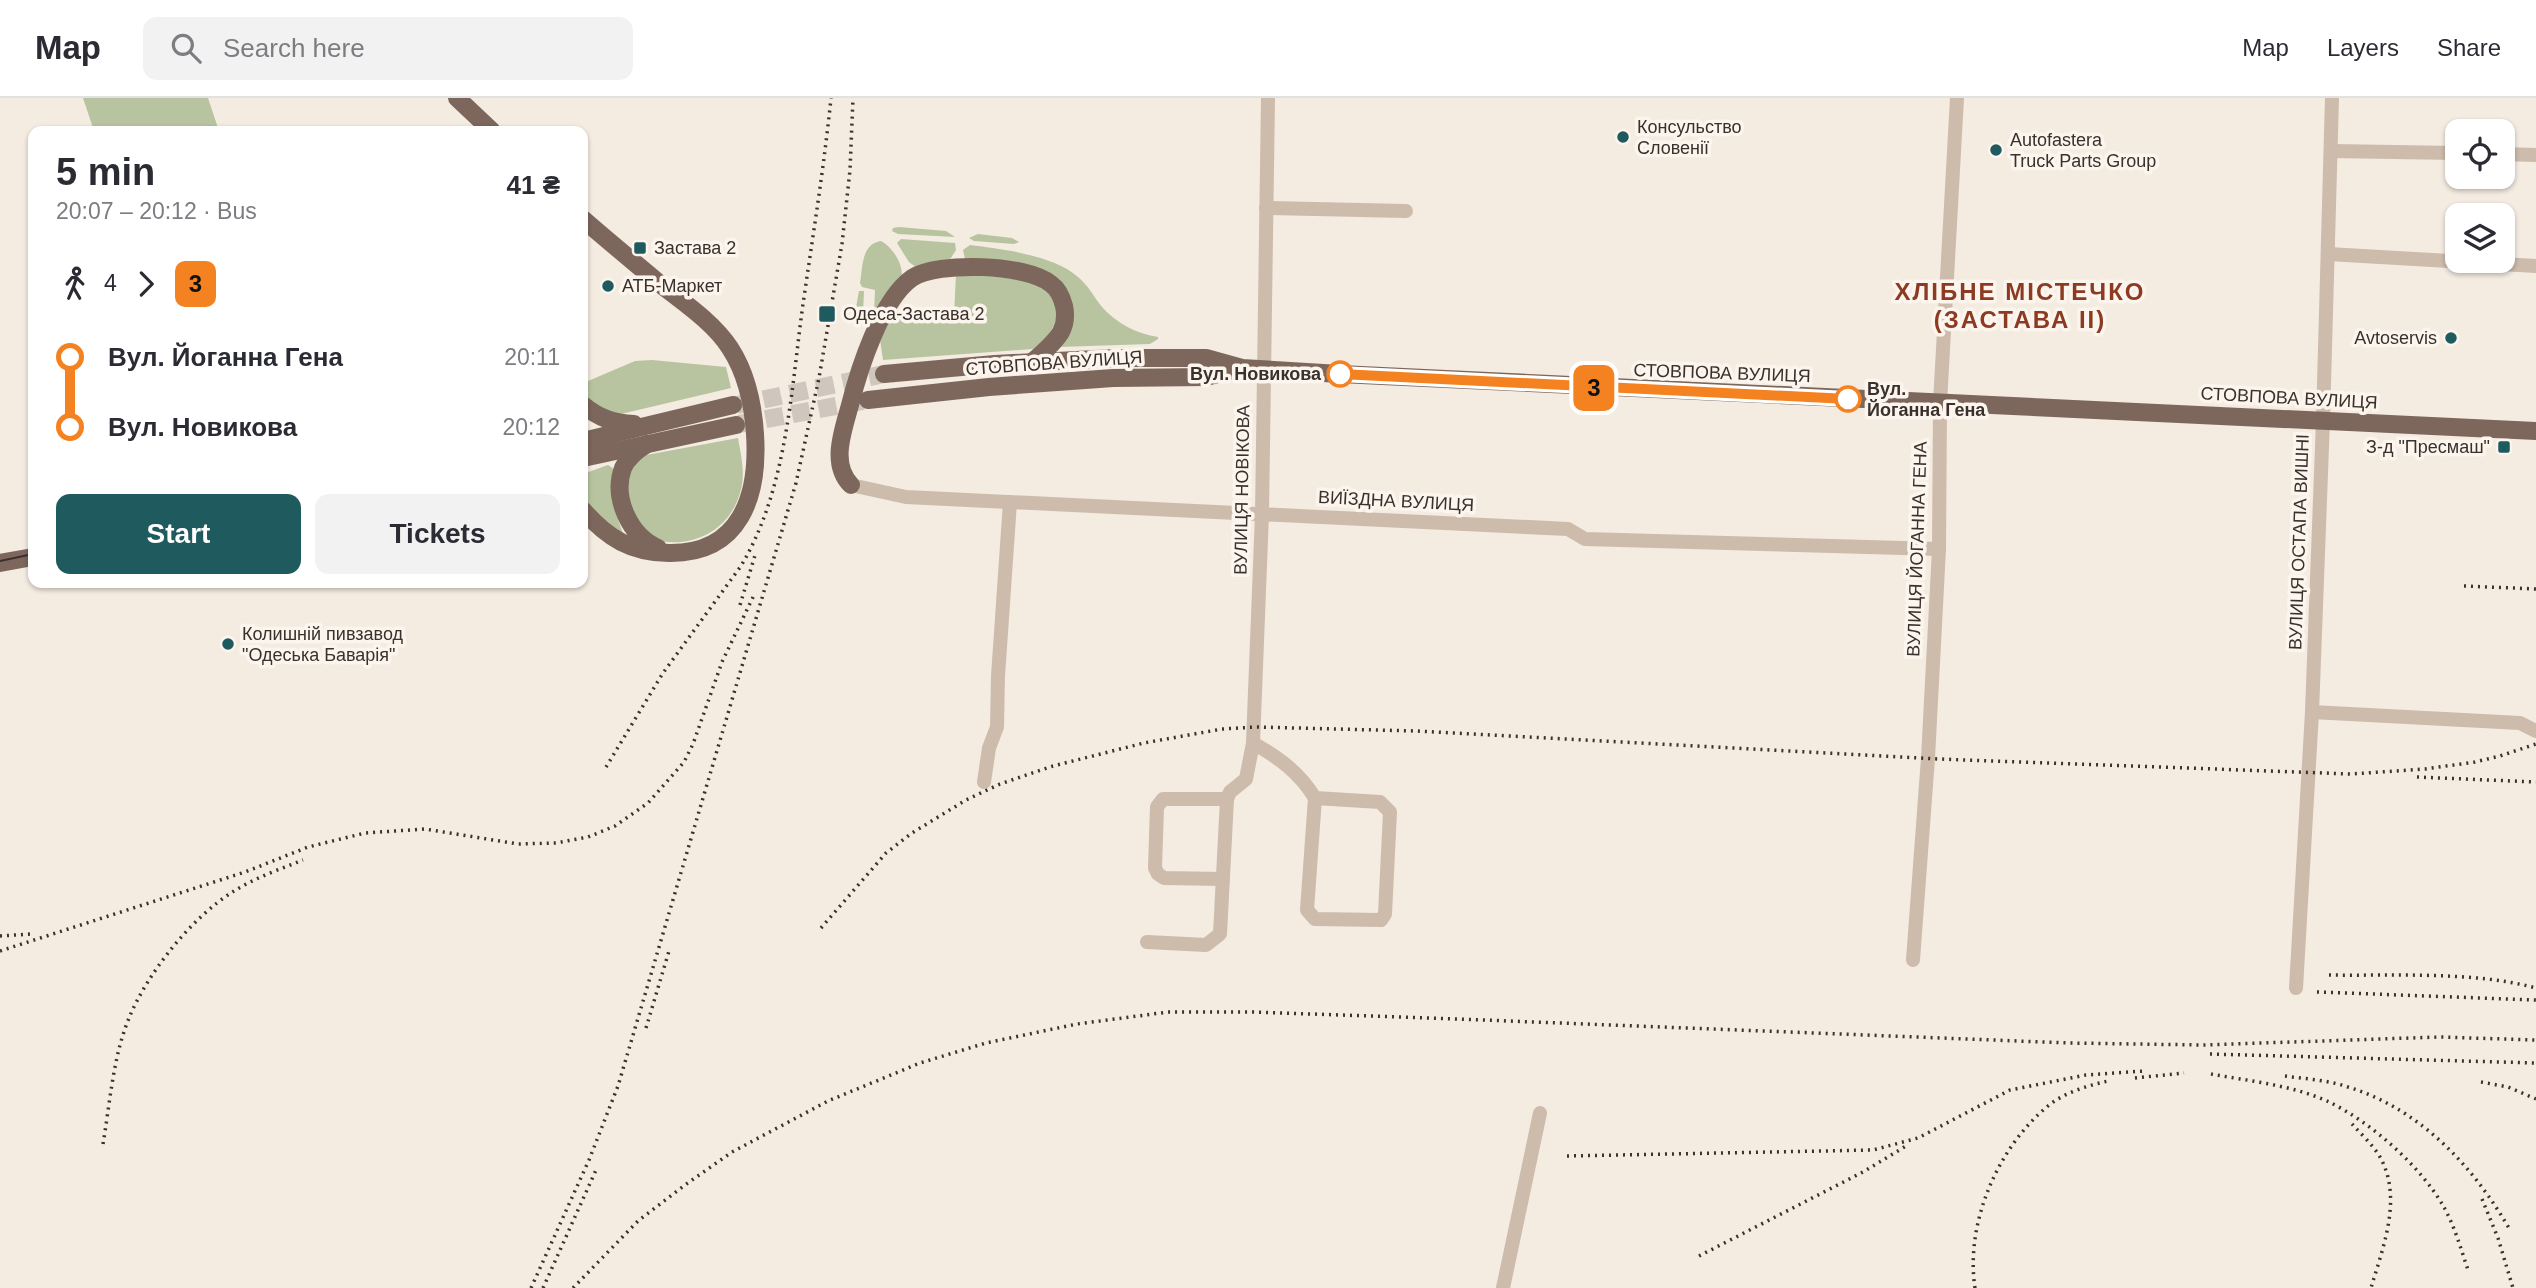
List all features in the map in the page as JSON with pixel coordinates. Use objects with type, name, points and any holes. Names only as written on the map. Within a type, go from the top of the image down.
[{"type":"main road","points":[[457,98],[487,126]]},
{"type":"main road","points":[[588,223],[715,330],[731,349],[747,385],[756,452],[749,502],[737,523],[719,540],[691,552],[648,552],[624,545],[597,526],[588,516]]},
{"type":"main road","points":[[851,485],[844,478],[839,456],[857,377],[864,357],[894,298],[912,278],[934,269],[974,267],[1021,272],[1052,284],[1061,296],[1065,321],[1053,342],[1031,363]]},
{"type":"main road","name":"СТОВПОВА ВУЛИЦЯ","points":[[884,374],[1116,358],[1206,358],[1242,368],[1601,388],[2536,431]]},
{"type":"main road","name":"СТОВПОВА ВУЛИЦЯ","points":[[868,400],[1113,378],[1206,377],[1242,368]]},
{"type":"main road","points":[[588,456],[733,405]]},
{"type":"main road","points":[[588,409],[609,421],[649,433]]},
{"type":"main road","points":[[588,440],[736,425]]},
{"type":"main road","points":[[649,433],[624,466],[621,475],[622,495],[636,535],[671,553]]},
{"type":"main road","points":[[0,563],[28,558]]},
{"type":"street","name":"ВУЛИЦЯ НОВІКОВА","points":[[1227,799],[1230,792],[1246,779],[1259,747],[1268,98]]},
{"type":"street","name":"ВУЛИЦЯ ЙОГАННА ГЕНА","points":[[1913,960],[1928,754],[1938,549],[1940,403],[1957,98]]},
{"type":"street","name":"ВУЛИЦЯ ОСТАПА ВИШНІ","points":[[2296,988],[2312,712],[2332,98]]},
{"type":"street","points":[[2332,151],[2445,153]]},
{"type":"street","points":[[2515,154],[2536,155]]},
{"type":"street","points":[[1266,208],[1406,211]]},
{"type":"street","points":[[2328,254],[2536,266]]},
{"type":"street","name":"ВИЇЗДНА ВУЛИЦЯ","points":[[851,485],[906,497],[1568,529],[1585,539],[1938,549]]},
{"type":"street","points":[[984,782],[989,748],[997,727],[1010,502]]},
{"type":"street","points":[[2312,712],[2520,723],[2536,731]]},
{"type":"street","points":[[1259,747],[1286,764],[1303,779],[1315,798],[1307,910],[1315,919],[1381,920],[1385,914],[1390,812],[1380,802],[1315,798]]},
{"type":"street","points":[[1147,942],[1206,945],[1220,934],[1223,879],[1227,799],[1163,799],[1157,807],[1155,869],[1158,874],[1164,878],[1223,879]]},
{"type":"street","points":[[1503,1288],[1540,1113]]},
{"type":"green space","points":[[83,98],[208,98],[217,126],[92,126]]},
{"type":"green space","points":[[893,228],[946,231],[955,237],[898,234],[892,231]]},
{"type":"green space","points":[[978,234],[1012,238],[1019,242],[1014,244],[974,241],[969,238]]},
{"type":"green space","points":[[901,239],[955,243],[956,250],[949,261],[917,268],[909,262],[897,243]]},
{"type":"green space","points":[[881,241],[897,257],[901,279],[871,327],[853,324],[859,291],[864,291],[863,313],[874,313],[875,290],[862,287],[860,283],[866,251],[874,243]]},
{"type":"green space","points":[[970,245],[1027,254],[1067,269],[1082,280],[1102,307],[1120,323],[1158,339],[1150,344],[1058,347],[1066,292],[965,259],[963,250]]},
{"type":"green space","points":[[956,274],[1015,278],[1042,288],[1052,297],[1056,309],[1050,332],[1033,349],[883,360],[880,340],[895,311],[954,315]]},
{"type":"green space","points":[[652,360],[726,367],[731,388],[621,414],[602,409],[591,402],[588,398],[588,381],[635,361]]},
{"type":"green space","points":[[738,438],[742,486],[726,519],[716,529],[691,540],[677,542],[648,538],[632,507],[628,487],[633,466],[641,456]]},
{"type":"green space","points":[[608,465],[614,469],[617,516],[623,534],[610,529],[588,506],[588,472]]},
{"type":"tunnel","points":[[737,405],[884,374]]},
{"type":"tunnel","points":[[739,424],[863,401]]},
{"type":"tram line","points":[[0,561],[28,555]]},
{"type":"railway","points":[[606,767],[663,673],[741,566],[768,505],[785,439],[831,98]]},
{"type":"railway","points":[[531,1288],[589,1160],[618,1086],[796,483],[819,378],[842,244],[850,170],[853,98]]},
{"type":"railway","points":[[740,605],[756,552]]},
{"type":"railway","points":[[2464,586],[2536,589]]},
{"type":"railway","points":[[0,951],[245,872],[308,847],[365,833],[425,829],[518,844],[556,843],[588,837],[615,826],[648,803],[684,762],[722,662],[755,593]]},
{"type":"railway","points":[[821,928],[886,853],[912,833],[966,800],[1000,784],[1053,766],[1144,743],[1222,729],[1256,727],[1417,731],[1939,759],[2351,774],[2425,769],[2475,762],[2536,744]]},
{"type":"railway","points":[[2417,777],[2536,782]]},
{"type":"railway","points":[[103,1144],[124,1033],[137,1000],[159,964],[187,930],[218,902],[250,882],[303,860]]},
{"type":"railway","points":[[0,936],[31,934]]},
{"type":"railway","points":[[646,1028],[669,951]]},
{"type":"railway","points":[[2329,975],[2460,977],[2536,988]]},
{"type":"railway","points":[[2317,992],[2536,1000]]},
{"type":"railway","points":[[573,1288],[638,1221],[685,1185],[732,1152],[828,1101],[920,1063],[986,1043],[1077,1024],[1168,1012],[1458,1019],[2069,1043],[2203,1045],[2440,1037],[2536,1040]]},
{"type":"railway","points":[[2210,1054],[2536,1063]]},
{"type":"railway","points":[[1567,1156],[1873,1150],[1918,1138],[2010,1090],[2086,1075],[2144,1071]]},
{"type":"railway","points":[[2135,1078],[2184,1073]]},
{"type":"railway","points":[[2211,1074],[2299,1091],[2327,1101],[2360,1120],[2409,1162],[2435,1193],[2452,1224],[2468,1270]]},
{"type":"railway","points":[[2285,1076],[2348,1087],[2398,1109],[2442,1142],[2461,1162],[2509,1228]]},
{"type":"railway","points":[[1975,1288],[1975,1238],[1989,1188],[2000,1164],[2030,1123],[2048,1106],[2076,1090],[2108,1081]]},
{"type":"railway","points":[[2481,1082],[2508,1087],[2536,1099]]},
{"type":"railway","points":[[2352,1124],[2380,1157],[2390,1189],[2389,1223],[2371,1288]]},
{"type":"railway","points":[[1699,1256],[1863,1172],[1906,1146]]},
{"type":"railway","points":[[543,1288],[596,1170]]},
{"type":"railway","points":[[2482,1199],[2498,1238],[2513,1288]]},
{"type":"bus line","name":"3","points":[[1340,374],[1848,399]]},
{"type":"place","name":"Консульство Словенії","points":[[1623,137]]},
{"type":"place","name":"Autofastera Truck Parts Group","points":[[1996,150]]},
{"type":"place","name":"Застава 2","points":[[640,248]]},
{"type":"place","name":"АТБ-Маркет","points":[[608,286]]},
{"type":"place","name":"Одеса-Застава 2","points":[[827,314]]},
{"type":"place","name":"Avtoservis","points":[[2451,338]]},
{"type":"place","name":"Вул. Новикова","points":[[1340,374]]},
{"type":"place","name":"Вул. Йоганна Гена","points":[[1848,399]]},
{"type":"place","name":"З-д \"Пресмаш\"","points":[[2504,447]]},
{"type":"place","name":"Колишній пивзавод \"Одеська Баварія\"","points":[[228,644]]},
{"type":"district","name":"ХЛІБНЕ МІСТЕЧКО (ЗАСТАВА ІІ)","points":[[2020,306]]}]
